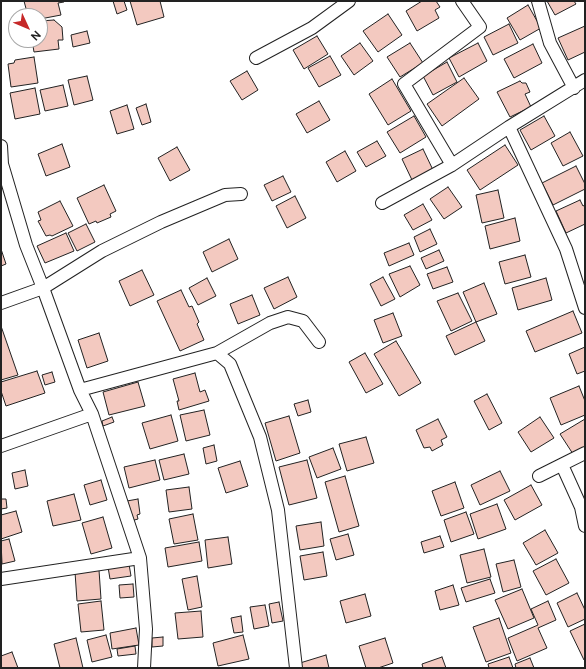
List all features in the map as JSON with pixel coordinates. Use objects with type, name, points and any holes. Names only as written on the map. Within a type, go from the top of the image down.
[{"type":"street","points":[[256,58],[312,28],[350,1]]},
{"type":"street","points":[[452,165],[404,84],[480,27],[462,1]]},
{"type":"street","points":[[538,1],[550,43],[574,88]]},
{"type":"street","points":[[382,203],[452,165],[509,127],[585,80]]},
{"type":"street","points":[[509,127],[566,249],[583,294],[585,308]]},
{"type":"street","points":[[1,146],[2,164],[26,245],[80,390],[92,414],[140,558],[146,629],[144,668]]},
{"type":"street","points":[[1,303],[43,288],[102,251],[161,222],[224,195],[240,194]]},
{"type":"street","points":[[80,390],[217,354],[270,323],[288,317],[303,321],[319,342]]},
{"type":"street","points":[[217,354],[230,364],[262,444],[278,510],[296,668]]},
{"type":"street","points":[[1,446],[92,414]]},
{"type":"street","points":[[539,476],[585,453]]},
{"type":"street","points":[[562,465],[582,507],[585,526]]},
{"type":"street","points":[[1,580],[140,558]]},
{"type":"building","points":[[24,1],[64,2],[58,3],[61,15],[48,17],[48,8],[26,8]]},
{"type":"building","points":[[113,1],[124,1],[127,10],[117,14]]},
{"type":"building","points":[[130,1],[160,1],[164,17],[137,25]]},
{"type":"building","points":[[422,1],[436,1],[440,7],[435,10],[439,18],[417,31],[406,11]]},
{"type":"building","points":[[547,1],[574,1],[576,4],[555,15]]},
{"type":"building","points":[[528,5],[541,28],[520,40],[507,18]]},
{"type":"building","points":[[388,14],[402,35],[378,52],[363,31]]},
{"type":"building","points":[[48,20],[54,20],[62,27],[63,40],[58,40],[59,49],[34,52],[33,48],[48,48]]},
{"type":"building","points":[[509,24],[518,43],[493,55],[484,37]]},
{"type":"building","points":[[585,26],[585,52],[568,60],[558,38]]},
{"type":"building","points":[[87,31],[90,43],[73,47],[71,35]]},
{"type":"building","points":[[317,36],[328,54],[304,69],[293,50]]},
{"type":"building","points":[[360,43],[373,61],[354,75],[341,56]]},
{"type":"building","points":[[410,43],[423,63],[400,77],[387,57]]},
{"type":"building","points":[[478,43],[487,61],[459,77],[449,58]]},
{"type":"building","points":[[533,44],[542,63],[514,78],[504,59]]},
{"type":"building","points":[[330,56],[341,75],[319,87],[308,68]]},
{"type":"building","points":[[34,57],[38,83],[11,87],[8,64],[14,63],[15,60]]},
{"type":"building","points":[[447,62],[457,82],[433,95],[423,76]]},
{"type":"building","points":[[247,71],[258,90],[242,100],[230,81]]},
{"type":"building","points":[[87,76],[93,100],[74,105],[68,80]]},
{"type":"building","points":[[464,78],[479,99],[442,126],[427,104]]},
{"type":"building","points":[[392,79],[411,111],[388,125],[369,94]]},
{"type":"building","points":[[520,81],[522,83],[526,83],[530,92],[525,94],[531,107],[510,117],[497,92]]},
{"type":"building","points":[[63,85],[68,106],[45,111],[40,90]]},
{"type":"building","points":[[35,88],[40,114],[15,119],[10,93]]},
{"type":"building","points":[[319,101],[330,120],[307,133],[296,114]]},
{"type":"building","points":[[146,104],[151,122],[142,125],[136,108]]},
{"type":"building","points":[[127,105],[134,129],[117,134],[110,111]]},
{"type":"building","points":[[414,116],[426,137],[400,153],[387,132]]},
{"type":"building","points":[[544,116],[555,136],[531,150],[520,130]]},
{"type":"building","points":[[570,132],[583,156],[563,166],[551,143]]},
{"type":"building","points":[[377,141],[386,156],[366,167],[357,152]]},
{"type":"building","points":[[62,144],[70,167],[46,176],[38,154]]},
{"type":"building","points":[[505,145],[518,165],[480,190],[467,170]]},
{"type":"building","points":[[177,147],[190,170],[170,181],[158,158]]},
{"type":"building","points":[[423,149],[433,170],[412,180],[402,159]]},
{"type":"building","points":[[345,151],[356,171],[337,182],[326,162]]},
{"type":"building","points":[[576,166],[585,184],[585,189],[553,205],[542,183]]},
{"type":"building","points":[[283,176],[291,192],[272,201],[264,185]]},
{"type":"building","points":[[104,185],[116,211],[110,214],[111,217],[97,223],[96,221],[89,224],[77,198]]},
{"type":"building","points":[[448,187],[462,207],[444,219],[430,199]]},
{"type":"building","points":[[498,190],[504,218],[482,223],[476,195]]},
{"type":"building","points":[[295,196],[306,218],[287,228],[276,206]]},
{"type":"building","points":[[580,200],[583,206],[585,205],[585,224],[566,233],[556,211]]},
{"type":"building","points":[[60,201],[73,226],[52,236],[46,236],[38,221],[41,220],[38,212]]},
{"type":"building","points":[[423,204],[432,220],[413,230],[404,215]]},
{"type":"building","points":[[515,218],[520,241],[490,249],[485,226]]},
{"type":"building","points":[[86,224],[95,242],[77,251],[68,233]]},
{"type":"building","points":[[430,229],[437,244],[420,252],[414,237]]},
{"type":"building","points":[[66,233],[74,251],[45,263],[37,246]]},
{"type":"building","points":[[229,239],[238,259],[212,272],[203,252]]},
{"type":"building","points":[[409,243],[414,255],[389,266],[384,253]]},
{"type":"building","points":[[1,249],[6,264],[1,266]]},
{"type":"building","points":[[439,250],[444,261],[426,269],[421,258]]},
{"type":"building","points":[[525,255],[531,277],[505,284],[499,262]]},
{"type":"building","points":[[410,266],[420,285],[400,297],[389,274]]},
{"type":"building","points":[[447,267],[453,282],[433,289],[427,274]]},
{"type":"building","points":[[142,270],[154,295],[130,306],[119,281]]},
{"type":"building","points":[[288,277],[297,297],[274,309],[264,288]]},
{"type":"building","points":[[383,277],[395,299],[381,306],[370,284]]},
{"type":"building","points":[[207,278],[216,296],[198,305],[189,288]]},
{"type":"building","points":[[546,278],[552,300],[518,310],[512,288]]},
{"type":"building","points":[[484,283],[497,314],[476,322],[463,292]]},
{"type":"building","points":[[181,290],[189,307],[192,306],[199,322],[197,324],[204,340],[180,351],[157,301]]},
{"type":"building","points":[[458,293],[472,321],[451,331],[437,301]]},
{"type":"building","points":[[252,295],[260,315],[238,324],[230,304]]},
{"type":"building","points":[[573,311],[582,333],[535,352],[526,331]]},
{"type":"building","points":[[393,313],[402,336],[383,343],[374,320]]},
{"type":"building","points":[[476,322],[485,341],[455,355],[446,336]]},
{"type":"building","points":[[1,326],[18,375],[1,380]]},
{"type":"building","points":[[99,333],[108,361],[87,368],[78,340]]},
{"type":"building","points":[[396,341],[421,383],[399,396],[374,354]]},
{"type":"building","points":[[585,347],[585,371],[577,374],[569,354]]},
{"type":"building","points":[[365,353],[383,384],[366,393],[349,362]]},
{"type":"building","points":[[37,371],[45,393],[6,406],[1,391],[1,382]]},
{"type":"building","points":[[52,372],[55,382],[45,385],[42,375]]},
{"type":"building","points":[[195,373],[200,392],[205,390],[209,401],[179,410],[177,401],[179,401],[173,379]]},
{"type":"building","points":[[138,382],[145,406],[109,415],[103,392]]},
{"type":"building","points":[[579,386],[585,401],[585,415],[561,425],[550,398]]},
{"type":"building","points":[[487,394],[502,423],[489,430],[474,401]]},
{"type":"building","points":[[308,400],[311,412],[298,416],[294,404]]},
{"type":"building","points":[[204,410],[210,435],[186,441],[180,415]]},
{"type":"building","points":[[171,415],[178,441],[150,449],[142,423]]},
{"type":"building","points":[[289,416],[300,453],[276,461],[265,423]]},
{"type":"building","points":[[112,417],[114,422],[103,426],[102,421]]},
{"type":"building","points":[[540,417],[554,438],[531,452],[518,432]]},
{"type":"building","points":[[438,419],[447,437],[441,440],[443,445],[432,451],[430,447],[424,448],[416,430]]},
{"type":"building","points":[[585,419],[585,447],[573,454],[560,434]]},
{"type":"building","points":[[366,437],[374,463],[347,471],[339,444]]},
{"type":"building","points":[[214,445],[217,461],[206,464],[203,448]]},
{"type":"building","points":[[333,448],[341,469],[317,478],[309,457]]},
{"type":"building","points":[[184,454],[189,474],[164,480],[159,460]]},
{"type":"building","points":[[155,460],[160,480],[129,488],[124,467]]},
{"type":"building","points":[[307,460],[317,498],[289,505],[279,467]]},
{"type":"building","points":[[240,461],[248,486],[226,493],[218,468]]},
{"type":"building","points":[[25,470],[28,486],[15,489],[12,473]]},
{"type":"building","points":[[500,471],[510,491],[480,505],[471,485]]},
{"type":"building","points":[[345,476],[359,526],[339,532],[325,482]]},
{"type":"building","points":[[101,480],[107,500],[90,505],[84,485]]},
{"type":"building","points":[[455,482],[464,508],[441,516],[432,491]]},
{"type":"building","points":[[531,485],[542,505],[515,520],[504,500]]},
{"type":"building","points":[[189,487],[192,509],[169,512],[166,490]]},
{"type":"building","points":[[74,494],[81,520],[53,526],[47,501]]},
{"type":"building","points":[[1,499],[6,499],[7,508],[1,509]]},
{"type":"building","points":[[138,499],[140,514],[137,515],[138,519],[131,521],[127,501]]},
{"type":"building","points":[[497,504],[506,529],[478,539],[470,514]]},
{"type":"building","points":[[16,511],[22,532],[1,539],[1,515]]},
{"type":"building","points":[[466,512],[474,534],[451,542],[444,520]]},
{"type":"building","points":[[193,514],[198,540],[174,544],[169,519]]},
{"type":"building","points":[[103,517],[112,548],[91,554],[82,523]]},
{"type":"building","points":[[321,522],[324,546],[300,550],[296,526]]},
{"type":"building","points":[[545,530],[558,553],[536,565],[523,543]]},
{"type":"building","points":[[348,534],[354,555],[336,560],[330,539]]},
{"type":"building","points":[[440,536],[444,547],[424,553],[421,542]]},
{"type":"building","points":[[228,537],[232,564],[208,568],[205,540]]},
{"type":"building","points":[[9,539],[15,561],[2,564],[1,541]]},
{"type":"building","points":[[199,542],[202,561],[168,567],[165,548]]},
{"type":"building","points":[[484,549],[491,577],[467,583],[460,555]]},
{"type":"building","points":[[323,552],[327,576],[304,580],[300,556]]},
{"type":"building","points":[[556,559],[569,583],[546,595],[533,571]]},
{"type":"building","points":[[514,560],[521,587],[503,592],[496,564]]},
{"type":"building","points":[[129,564],[131,576],[110,579],[108,567]]},
{"type":"building","points":[[99,570],[101,599],[77,601],[75,572]]},
{"type":"building","points":[[197,576],[202,607],[188,610],[182,579]]},
{"type":"building","points":[[490,579],[495,593],[466,602],[461,588]]},
{"type":"building","points":[[133,584],[134,597],[120,598],[119,585]]},
{"type":"building","points":[[453,585],[459,605],[440,610],[435,591]]},
{"type":"building","points":[[522,589],[534,618],[508,629],[495,600]]},
{"type":"building","points":[[577,593],[585,610],[585,619],[568,627],[557,603]]},
{"type":"building","points":[[365,594],[371,616],[346,623],[340,601]]},
{"type":"building","points":[[101,601],[104,630],[81,632],[78,604]]},
{"type":"building","points":[[548,601],[556,620],[538,628],[547,648],[517,661],[508,638],[538,625],[531,609]]},
{"type":"building","points":[[279,602],[283,621],[272,623],[269,604]]},
{"type":"building","points":[[265,605],[269,626],[254,629],[250,607]]},
{"type":"building","points":[[201,611],[203,637],[178,639],[175,613]]},
{"type":"building","points":[[241,616],[243,632],[234,633],[231,618]]},
{"type":"building","points":[[499,618],[511,653],[486,662],[473,627]]},
{"type":"building","points":[[585,624],[585,659],[584,660],[570,631]]},
{"type":"building","points":[[136,628],[139,645],[112,649],[110,633]]},
{"type":"building","points":[[106,635],[112,657],[92,662],[87,640]]},
{"type":"building","points":[[243,635],[249,659],[218,666],[213,643]]},
{"type":"building","points":[[163,637],[163,646],[152,647],[152,638]]},
{"type":"building","points":[[76,638],[83,668],[60,668],[54,644]]},
{"type":"building","points":[[385,638],[393,663],[378,668],[366,668],[359,646]]},
{"type":"building","points":[[135,646],[136,654],[118,656],[117,649]]},
{"type":"building","points":[[12,652],[18,668],[1,668],[1,656]]},
{"type":"building","points":[[326,655],[329,668],[302,668],[300,663]]},
{"type":"building","points":[[442,657],[446,668],[423,668],[422,664]]},
{"type":"building","points":[[509,657],[513,668],[489,668],[488,664]]},
{"type":"building","points":[[530,658],[534,668],[516,668],[515,664]]}]
